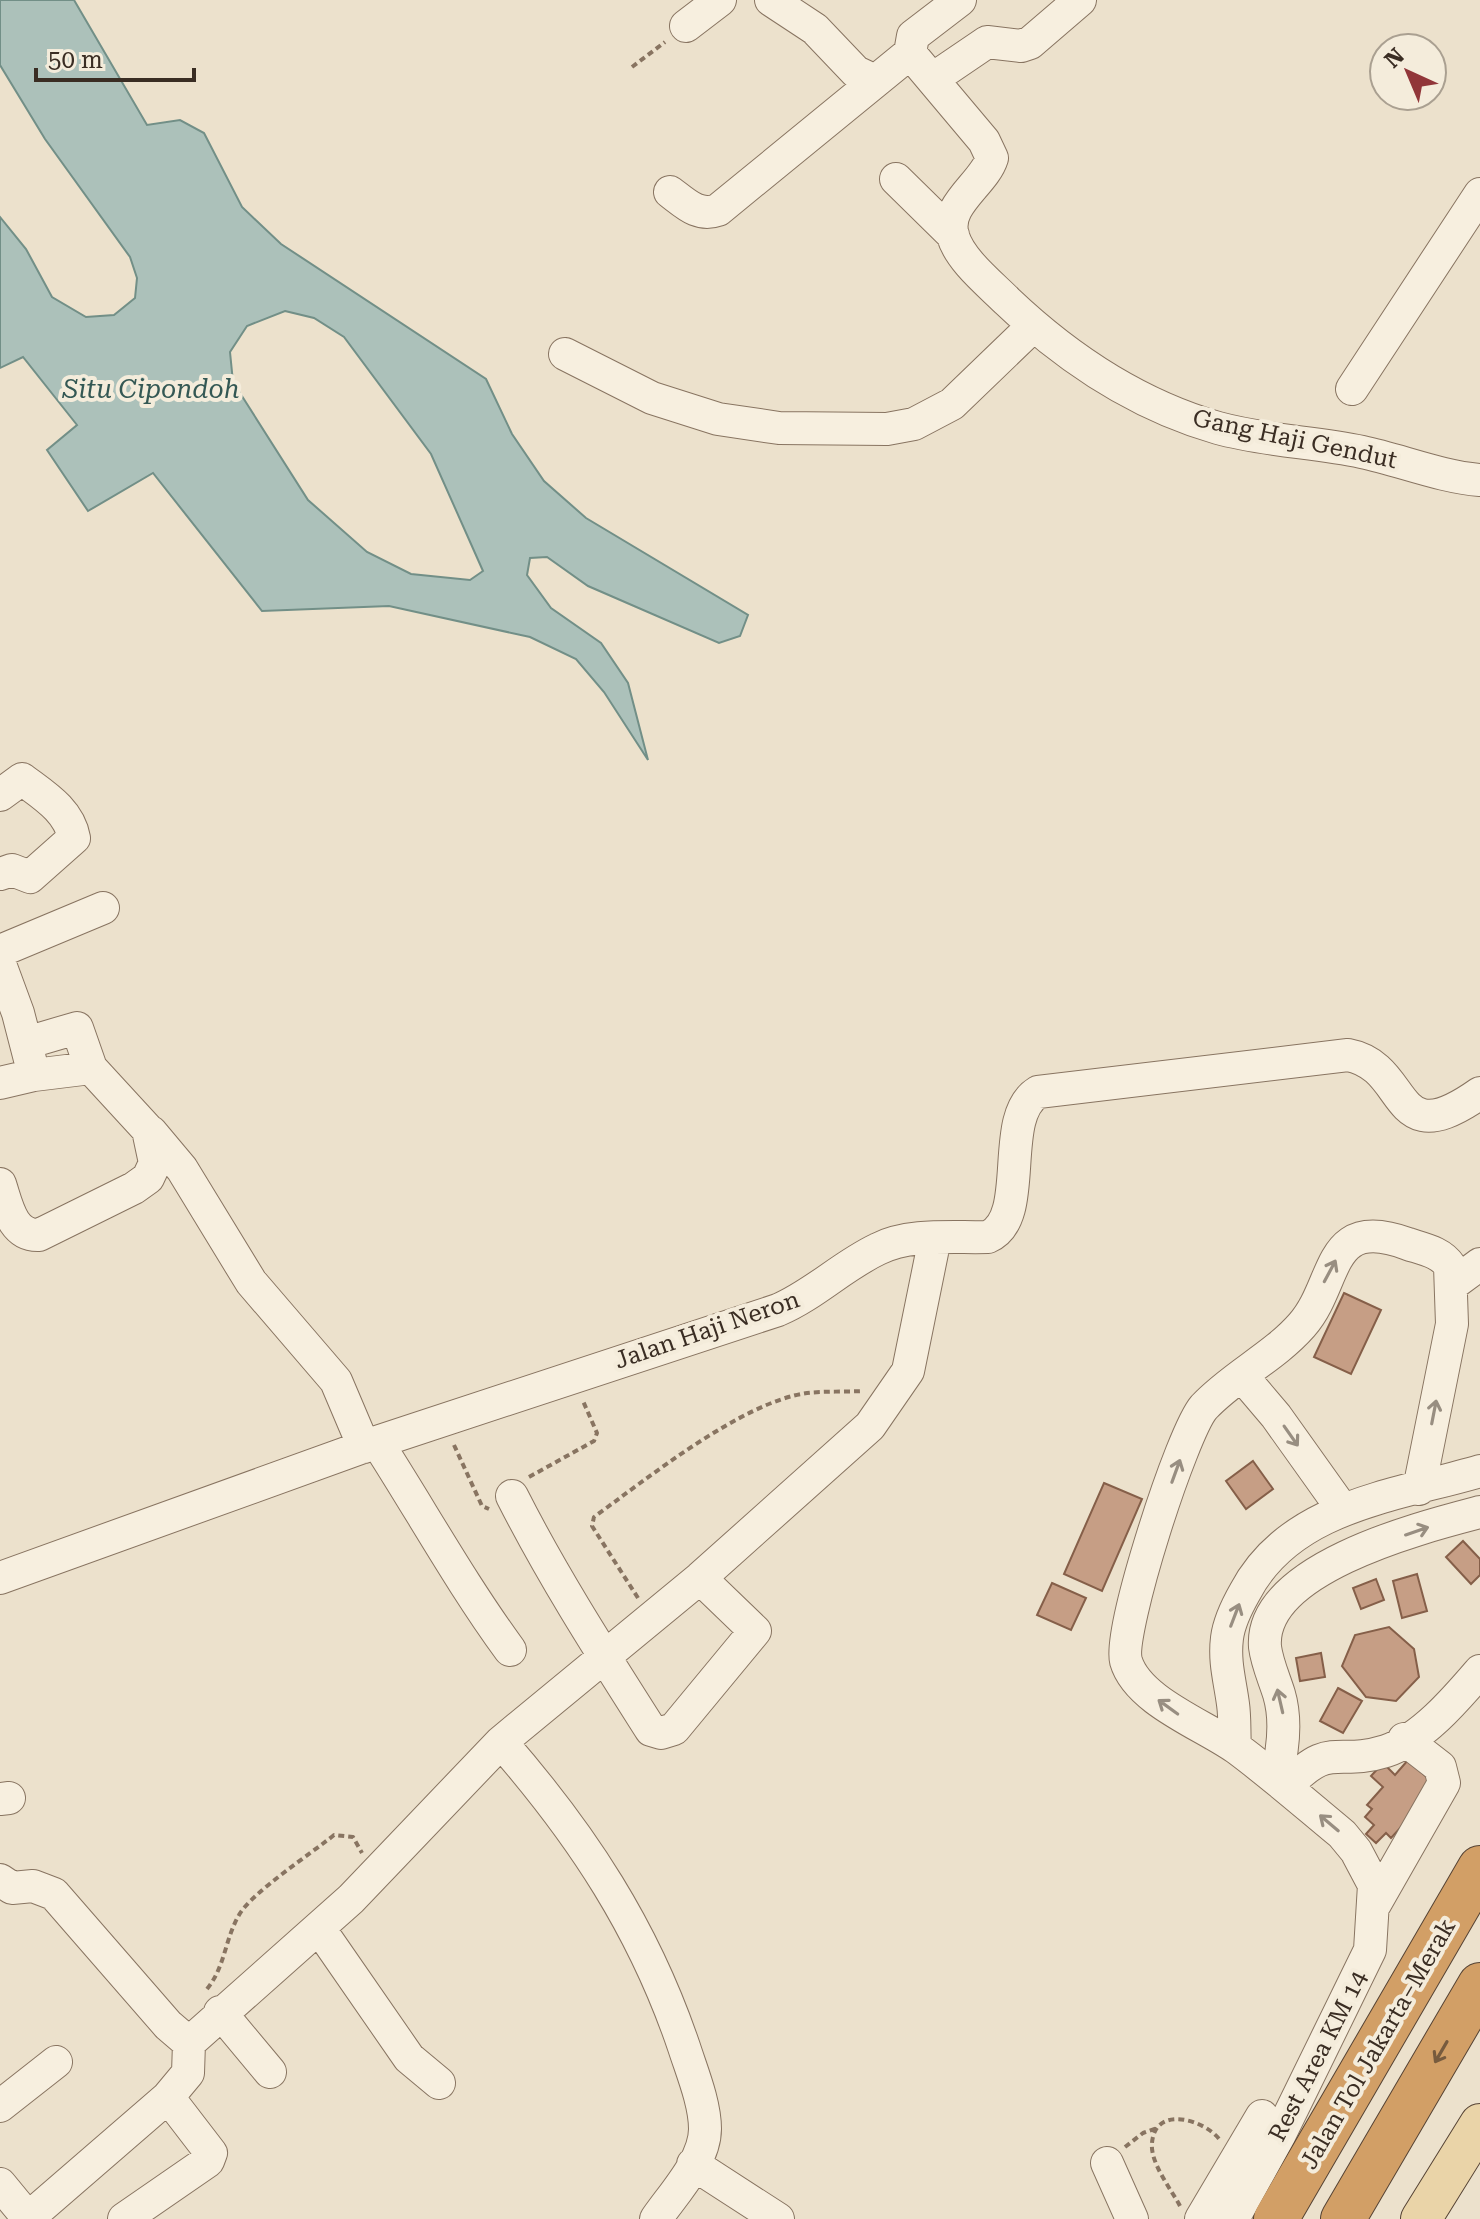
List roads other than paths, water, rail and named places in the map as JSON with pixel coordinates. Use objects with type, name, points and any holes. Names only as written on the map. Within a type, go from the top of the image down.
[{"type":"highway","name":"Jalan Tol Jakarta–Merak","points":[[1276,2219],[1480,1868]]},
{"type":"highway","points":[[1343,2219],[1480,1985]]},
{"type":"main road","points":[[1421,2219],[1480,2124]]},
{"type":"street","points":[[686,26],[720,0]]},
{"type":"street","points":[[771,0],[815,29],[856,72],[873,80]]},
{"type":"street","points":[[670,192],[695,210],[707,214],[718,210],[873,80],[910,53],[913,36],[960,0]]},
{"type":"street","points":[[934,78],[987,42],[1021,46],[1030,43],[1080,0]]},
{"type":"street","points":[[910,53],[984,141],[992,158],[980,182],[960,202],[953,217],[953,235]]},
{"type":"street","name":"Gang Haji Gendut","points":[[896,179],[953,235],[985,279],[1033,326],[1069,355],[1110,380],[1171,411],[1219,428],[1343,448],[1480,480]]},
{"type":"street","points":[[1352,389],[1475,213]]},
{"type":"street","points":[[565,354],[652,398],[718,419],[779,428],[887,429],[914,424],[952,404],[1033,326]]},
{"type":"street","points":[[0,874],[12,870],[30,877],[40,872],[74,838],[72,825],[63,814],[7,779]]},
{"type":"street","points":[[0,951],[103,908]]},
{"type":"street","points":[[0,964],[34,1075]]},
{"type":"street","points":[[26,1043],[77,1028],[91,1068],[182,1169],[251,1282],[336,1381],[371,1444],[432,1527],[463,1585],[510,1650]]},
{"type":"street","name":"Jalan Haji Neron","points":[[0,1578],[371,1444],[778,1310],[816,1292],[878,1249],[895,1242],[988,1237],[1004,1226],[1022,1109],[1031,1096],[1049,1089],[1174,1078],[1348,1055],[1371,1065],[1414,1112],[1428,1118],[1445,1114],[1480,1093]]},
{"type":"street","points":[[0,1083],[91,1068]]},
{"type":"street","points":[[0,1184],[17,1227],[31,1236],[39,1235],[148,1178],[155,1163],[148,1130]]},
{"type":"street","points":[[1375,1895],[1356,1851],[1342,1834],[1235,1747],[1167,1708],[1148,1691],[1127,1663],[1125,1642],[1155,1527],[1195,1419],[1291,1337],[1311,1315],[1326,1276],[1343,1250],[1360,1238],[1382,1234],[1439,1255],[1451,1273],[1452,1324],[1419,1489]]},
{"type":"street","points":[[0,2184],[27,2218],[168,2097],[188,2073],[189,2043],[214,2000],[319,1928],[374,1876],[501,1742],[652,1619],[845,1451],[897,1389],[908,1371],[917,1341],[935,1238]]},
{"type":"street","points":[[1451,1273],[1480,1264]]},
{"type":"street","points":[[1242,1376],[1276,1416],[1343,1510]]},
{"type":"street","points":[[1235,1747],[1226,1658],[1227,1634],[1236,1609],[1264,1560],[1282,1541],[1343,1510],[1480,1471]]},
{"type":"street","points":[[512,1496],[541,1555],[605,1657],[651,1730],[661,1733],[674,1729],[755,1631],[700,1578]]},
{"type":"street","points":[[1281,1783],[1283,1717],[1265,1642],[1274,1617],[1292,1590],[1323,1566],[1480,1512]]},
{"type":"street","points":[[1281,1783],[1318,1758],[1387,1750],[1440,1716],[1480,1671]]},
{"type":"street","points":[[1375,1895],[1444,1783],[1440,1767],[1404,1739]]},
{"type":"street","points":[[501,1742],[599,1866],[644,1949],[673,2015],[694,2076],[705,2130],[693,2164],[656,2219]]},
{"type":"street","points":[[0,1880],[12,1888],[33,1886],[54,1894],[168,2025],[189,2043]]},
{"type":"street","name":"Rest Area KM 14","points":[[1233,2219],[1370,1950],[1375,1895]]},
{"type":"street","points":[[319,1928],[409,2058],[439,2083]]},
{"type":"street","points":[[214,2000],[270,2072]]},
{"type":"street","points":[[0,2106],[56,2062]]},
{"type":"street","points":[[124,2219],[208,2161],[211,2153],[168,2097]]},
{"type":"street","points":[[1201,2219],[1262,2116]]},
{"type":"street","points":[[1107,2163],[1132,2219]]},
{"type":"street","points":[[693,2164],[778,2219]]},
{"type":"water","name":"Situ Cipondoh","points":[[0,0],[74,0],[147,125],[180,120],[204,133],[242,207],[281,244],[486,379],[512,434],[544,481],[586,518],[748,615],[740,636],[719,643],[588,586],[547,557],[530,558],[527,575],[551,608],[601,643],[628,683],[648,760],[604,692],[576,659],[530,637],[389,606],[262,611],[153,473],[88,511],[47,450],[77,425],[23,357],[0,368],[0,217],[26,249],[52,297],[86,317],[114,315],[135,298],[137,278],[130,257],[45,139],[0,65]],"holes":[[[285,311],[314,318],[344,337],[431,454],[483,571],[470,580],[411,574],[367,552],[308,500],[233,382],[230,352],[247,326]]]}]
